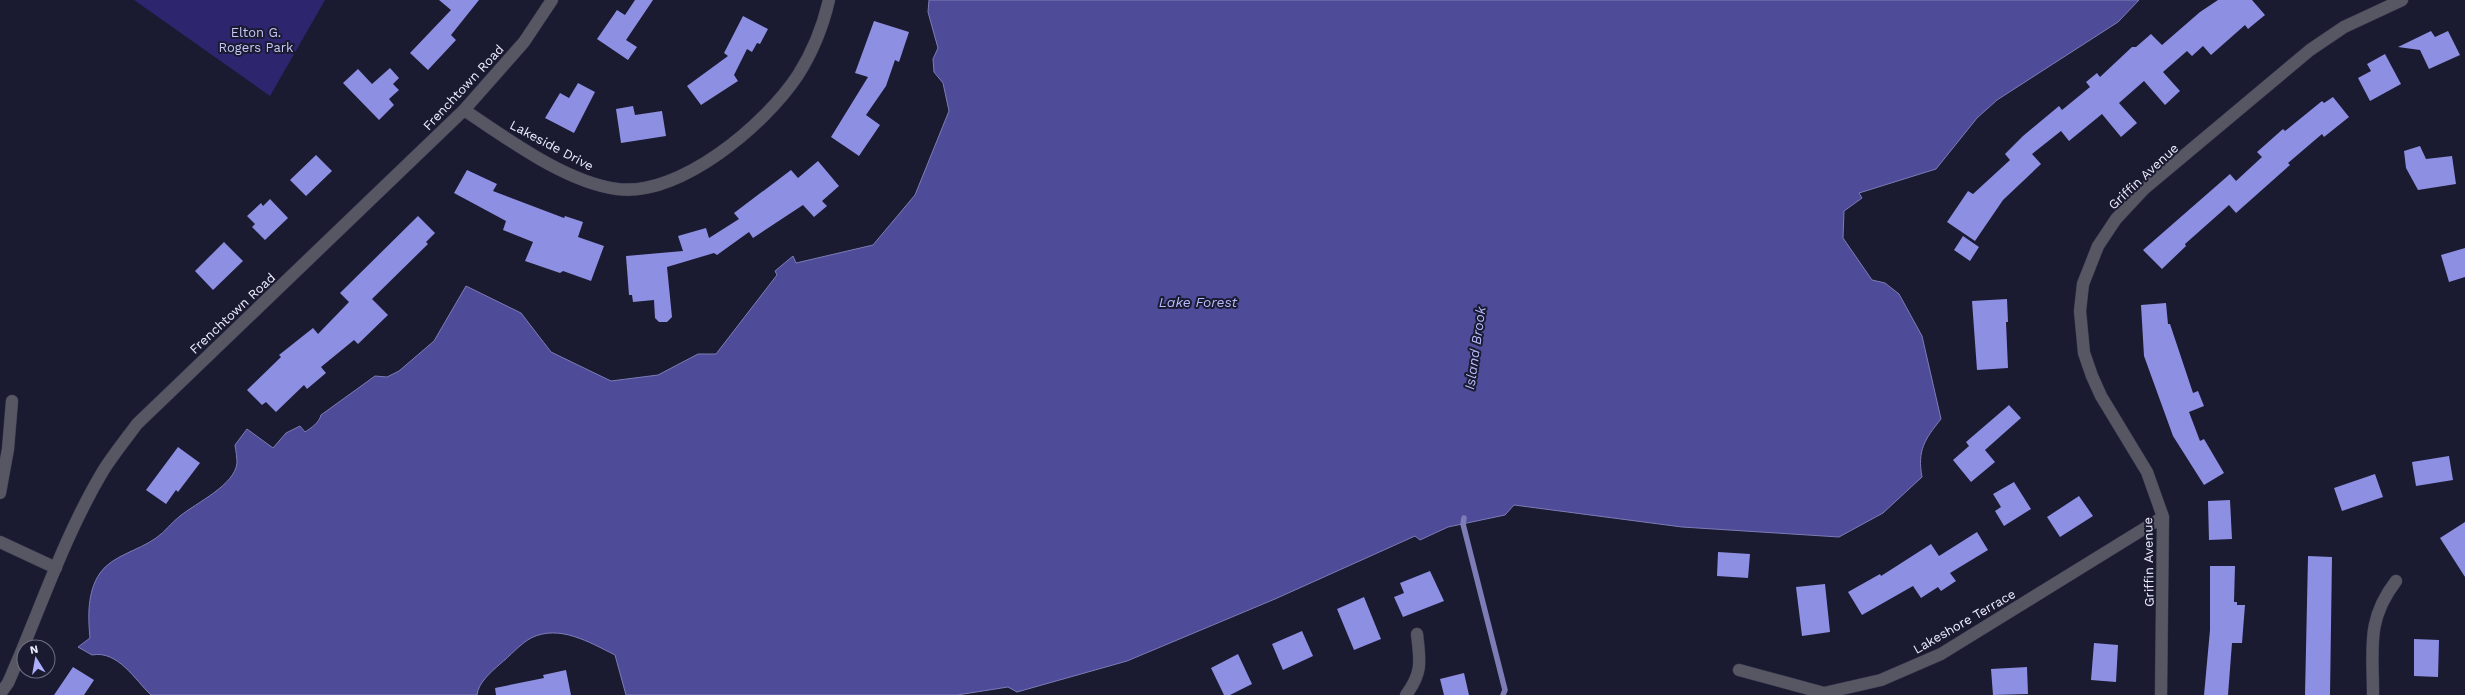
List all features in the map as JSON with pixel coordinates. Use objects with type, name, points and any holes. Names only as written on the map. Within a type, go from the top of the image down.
[{"type":"street","name":"Frenchtown Road","points":[[0,694],[8,683],[56,568],[104,470],[137,424],[464,110],[524,42],[552,0]]},
{"type":"street","name":"Lakeside Drive","points":[[464,110],[538,157],[591,182],[616,189],[649,188],[686,175],[706,162],[735,141],[779,100],[798,75],[816,41],[825,17],[829,0]]},
{"type":"street","name":"Griffin Avenue","points":[[2161,695],[2163,517],[2147,472],[2101,396],[2084,353],[2080,311],[2083,284],[2098,246],[2116,219],[2144,190],[2310,50],[2344,27],[2402,0]]},
{"type":"street","points":[[0,493],[8,449],[12,401]]},
{"type":"street","name":"Lakeshore Terrace","points":[[1739,670],[1824,693],[1881,680],[1941,654],[2163,517]]},
{"type":"street","points":[[0,542],[56,568]]},
{"type":"street","points":[[2374,695],[2373,629],[2382,599],[2396,581]]},
{"type":"street","points":[[1406,695],[1415,683],[1420,667],[1417,634]]},
{"type":"green space","name":"Elton G. Rogers Park","points":[[134,0],[325,0],[270,96]]},
{"type":"water","name":"Lake Forest","points":[[929,0],[2139,0],[2118,22],[1997,100],[1977,118],[1936,169],[1859,193],[1862,198],[1844,211],[1843,238],[1872,280],[1885,283],[1899,294],[1922,336],[1941,419],[1924,445],[1921,459],[1922,477],[1883,513],[1839,537],[1682,527],[1514,505],[1505,515],[1448,527],[1420,540],[1415,536],[1275,599],[1127,661],[1017,692],[1008,687],[957,695],[626,695],[615,655],[574,636],[552,633],[542,634],[523,643],[486,678],[480,686],[477,695],[151,695],[132,674],[118,662],[110,657],[92,655],[78,647],[90,638],[89,605],[93,588],[100,573],[105,567],[119,557],[156,538],[180,516],[214,493],[230,479],[235,471],[237,463],[235,445],[247,429],[273,448],[286,433],[300,426],[305,432],[310,429],[317,423],[321,415],[375,376],[387,377],[399,371],[434,341],[466,286],[521,313],[551,352],[611,381],[658,375],[698,354],[716,354],[777,275],[775,271],[793,256],[796,263],[873,245],[915,195],[949,111],[943,83],[934,72],[933,59],[938,48],[928,12]]},
{"type":"building","points":[[439,0],[479,0],[451,35],[456,40],[428,70],[410,53],[451,10]]},
{"type":"building","points":[[635,0],[653,0],[626,40],[637,47],[628,60],[597,39],[617,10],[625,15]]},
{"type":"building","points":[[2218,0],[2252,0],[2265,15],[2248,29],[2245,25],[2211,55],[2203,46],[2192,56],[2187,51],[2163,72],[2180,91],[2165,105],[2144,81],[2119,103],[2137,123],[2121,137],[2102,114],[2069,141],[2061,131],[2032,154],[2041,164],[2003,200],[1975,241],[1947,222],[1968,191],[1973,194],[2010,160],[2005,154],[2023,136],[2059,106],[2062,110],[2090,87],[2086,82],[2097,73],[2100,77],[2132,47],[2136,47],[2151,34],[2162,45],[2200,12]]},
{"type":"building","points":[[743,16],[768,29],[760,44],[757,43],[752,52],[747,49],[734,75],[738,81],[701,105],[687,86],[728,56],[724,53]]},
{"type":"building","points":[[874,21],[909,32],[899,62],[895,60],[886,86],[866,115],[880,125],[859,156],[831,137],[868,77],[855,73]]},
{"type":"building","points":[[2431,31],[2435,37],[2448,31],[2460,55],[2429,69],[2420,50],[2398,47]]},
{"type":"building","points":[[2385,54],[2401,84],[2370,101],[2358,78],[2371,71],[2367,64]]},
{"type":"building","points":[[390,68],[399,78],[393,84],[399,90],[389,99],[394,105],[379,120],[343,83],[358,69],[372,84]]},
{"type":"building","points":[[578,83],[595,92],[574,133],[545,118],[560,93],[569,98]]},
{"type":"building","points":[[2333,97],[2349,117],[2324,137],[2322,134],[2288,163],[2290,165],[2236,213],[2229,205],[2185,244],[2186,246],[2162,269],[2143,250],[2230,174],[2236,181],[2262,157],[2257,152],[2283,129],[2285,131],[2322,101],[2324,103]]},
{"type":"building","points":[[633,106],[635,115],[662,111],[666,136],[621,143],[616,109]]},
{"type":"building","points":[[2420,146],[2426,159],[2452,156],[2456,184],[2418,190],[2406,168],[2404,151]]},
{"type":"building","points":[[316,155],[332,171],[306,196],[290,180]]},
{"type":"building","points":[[818,161],[839,186],[822,201],[827,206],[814,217],[803,205],[753,238],[749,232],[717,255],[714,253],[667,267],[672,317],[667,322],[659,322],[655,318],[654,300],[633,302],[632,295],[629,295],[626,256],[683,251],[678,236],[706,228],[709,238],[739,219],[734,213],[791,170],[798,178]]},
{"type":"building","points":[[467,170],[497,184],[493,191],[564,218],[565,216],[583,222],[578,237],[604,246],[591,281],[563,271],[560,273],[525,261],[533,242],[503,230],[506,221],[454,193]]},
{"type":"building","points":[[270,199],[288,218],[265,240],[252,227],[255,224],[247,216],[261,203],[263,206]]},
{"type":"building","points":[[418,216],[435,233],[426,242],[428,244],[372,299],[388,315],[358,344],[354,340],[321,367],[326,373],[307,389],[304,385],[276,412],[266,402],[262,405],[247,390],[281,357],[279,355],[313,328],[318,334],[349,302],[340,293]]},
{"type":"building","points":[[1963,236],[1979,247],[1970,261],[1954,250]]},
{"type":"building","points":[[224,242],[243,261],[213,290],[195,271]]},
{"type":"building","points":[[2465,248],[2465,277],[2449,282],[2441,255]]},
{"type":"building","points":[[2007,299],[2008,322],[2006,322],[2008,368],[1977,370],[1972,301]]},
{"type":"building","points":[[2166,303],[2168,324],[2170,324],[2193,393],[2198,391],[2204,406],[2189,412],[2200,441],[2204,439],[2224,473],[2204,485],[2173,436],[2144,356],[2141,305]]},
{"type":"building","points":[[2009,405],[2021,418],[1985,450],[1995,462],[1971,482],[1953,460],[1969,446],[1966,442]]},
{"type":"building","points":[[178,447],[200,463],[178,492],[176,490],[166,504],[146,490]]},
{"type":"building","points":[[2449,456],[2453,480],[2416,486],[2412,462]]},
{"type":"building","points":[[2375,474],[2383,497],[2342,511],[2334,488]]},
{"type":"building","points":[[2014,482],[2031,509],[2004,526],[1995,511],[2001,507],[1993,494]]},
{"type":"building","points":[[2079,496],[2093,516],[2060,537],[2047,517]]},
{"type":"building","points":[[2230,500],[2232,539],[2209,540],[2208,501]]},
{"type":"building","points":[[2465,522],[2465,577],[2440,538]]},
{"type":"building","points":[[1977,532],[1988,550],[1950,573],[1956,581],[1941,591],[1938,587],[1921,598],[1913,586],[1862,615],[1848,592],[1880,574],[1881,576],[1931,544],[1939,556]]},
{"type":"building","points":[[1718,552],[1750,554],[1748,578],[1717,576]]},
{"type":"building","points":[[2308,556],[2332,557],[2330,695],[2305,695]]},
{"type":"building","points":[[2210,566],[2235,566],[2234,602],[2237,602],[2237,605],[2245,605],[2242,643],[2232,643],[2228,695],[2204,695],[2210,630]]},
{"type":"building","points":[[1430,571],[1444,601],[1403,617],[1394,597],[1404,593],[1400,583]]},
{"type":"building","points":[[1825,584],[1830,632],[1802,636],[1796,587]]},
{"type":"building","points":[[1364,597],[1381,639],[1354,650],[1337,609]]},
{"type":"building","points":[[1302,631],[1313,656],[1283,670],[1272,644]]},
{"type":"building","points":[[2414,639],[2439,640],[2438,677],[2414,676]]},
{"type":"building","points":[[2094,643],[2118,645],[2116,682],[2091,680]]},
{"type":"building","points":[[1238,654],[1252,684],[1230,695],[1224,695],[1211,668]]},
{"type":"building","points":[[73,667],[94,680],[84,695],[54,695]]},
{"type":"building","points":[[2027,667],[2028,694],[1993,695],[1991,669]]},
{"type":"building","points":[[566,670],[571,695],[496,695],[495,688],[544,678],[543,675]]},
{"type":"building","points":[[1464,673],[1469,695],[1444,695],[1440,679]]},
{"type":"waterway","name":"Island Brook","points":[[1464,518],[1463,524],[1505,690],[1503,695]]}]
